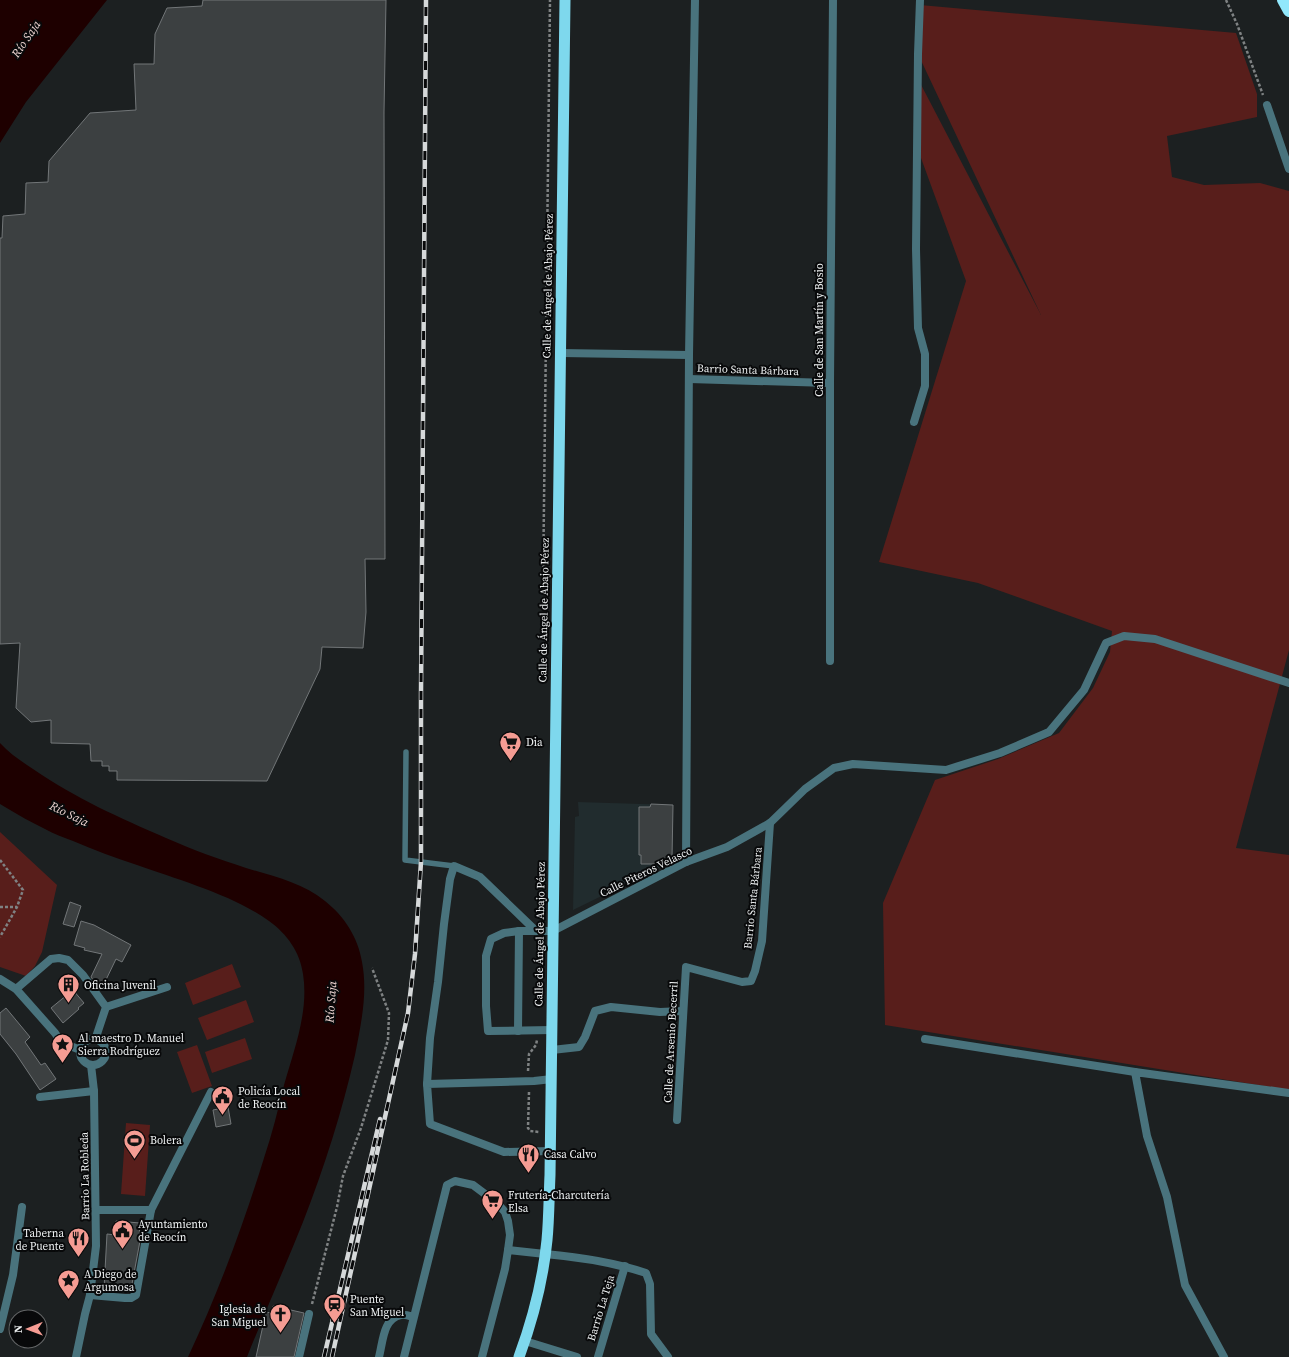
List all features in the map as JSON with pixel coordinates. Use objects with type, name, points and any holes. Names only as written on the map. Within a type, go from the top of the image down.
[{"type":"highway","name":"Calle de Ángel de Abajo Pérez","points":[[519,1357],[539,1290],[545,1254],[551,1151],[565,0]]},
{"type":"highway","points":[[1283,0],[1289,11]]},
{"type":"street","points":[[686,862],[689,355],[695,0]]},
{"type":"street","name":"Calle de San Martín y Bosio","points":[[830,661],[830,383],[833,0]]},
{"type":"street","points":[[914,422],[925,386],[925,354],[918,328],[916,257],[920,0]]},
{"type":"street","points":[[1267,105],[1289,169]]},
{"type":"street","points":[[560,353],[689,355]]},
{"type":"street","name":"Barrio Santa Bárbara","points":[[689,379],[830,383]]},
{"type":"street","name":"Calle Piteros Velasco","points":[[553,931],[686,862],[727,847],[770,823],[805,789],[834,768],[854,764],[946,770],[1000,753],[1049,732],[1084,690],[1106,643],[1124,636],[1156,639],[1289,683]]},
{"type":"street","name":"Barrio Santa Bárbara","points":[[686,967],[742,982],[751,981],[755,971],[762,941],[770,823]]},
{"type":"street","points":[[536,931],[480,877],[454,866],[450,879],[444,924],[430,1038],[427,1084],[430,1124],[504,1152],[551,1151]]},
{"type":"street","points":[[552,1030],[488,1031],[486,1006],[486,956],[491,939],[504,933],[519,931],[553,931]]},
{"type":"street","points":[[518,1031],[519,931]]},
{"type":"street","points":[[16,989],[51,959],[59,958],[68,960],[83,975],[106,1007]]},
{"type":"street","name":"Calle de Arsenio Becerril","points":[[677,1120],[686,967]]},
{"type":"street","points":[[0,979],[16,989],[55,1033],[61,1042],[80,1050]]},
{"type":"street","points":[[106,1007],[167,987]]},
{"type":"street","points":[[95,1040],[106,1007]]},
{"type":"street","points":[[552,1050],[579,1047],[585,1037],[595,1011],[611,1007],[660,1012],[684,1011]]},
{"type":"street","points":[[925,1039],[1135,1072],[1289,1093]]},
{"type":"street","points":[[95,1040],[100,1041],[106,1054],[104,1059],[97,1065],[91,1065],[83,1060],[80,1055],[80,1050],[85,1042],[95,1040]]},
{"type":"street","name":"Barrio La Robleda","points":[[76,1357],[90,1295],[96,1246],[94,1091],[91,1065]]},
{"type":"street","points":[[1135,1072],[1147,1136],[1167,1197],[1185,1285],[1224,1357]]},
{"type":"street","points":[[427,1084],[552,1080]]},
{"type":"street","points":[[40,1097],[94,1091]]},
{"type":"street","points":[[90,1295],[131,1298],[136,1295],[151,1210],[211,1092]]},
{"type":"street","points":[[404,1357],[447,1185],[455,1182],[473,1185],[497,1203],[505,1212],[508,1221],[510,1235],[505,1269],[482,1357]]},
{"type":"street","points":[[0,1329],[13,1275],[22,1207]]},
{"type":"street","points":[[96,1210],[151,1210]]},
{"type":"street","points":[[508,1250],[568,1256],[625,1266],[646,1273],[650,1284],[651,1334],[668,1357]]},
{"type":"street","name":"Barrio La Teja","points":[[598,1357],[625,1266]]},
{"type":"street","points":[[299,1357],[309,1314]]},
{"type":"street","points":[[379,1357],[386,1325],[392,1318],[402,1315],[414,1316]]},
{"type":"street","points":[[525,1341],[577,1357]]},
{"type":"lane","points":[[406,752],[405,860],[454,866]]},
{"type":"path","points":[[543,594],[550,0]]},
{"type":"path","points":[[1226,0],[1237,24],[1267,105]]},
{"type":"path","points":[[0,860],[23,890],[17,906],[0,937]]},
{"type":"path","points":[[0,907],[17,906]]},
{"type":"path","points":[[309,1314],[337,1207],[343,1176],[361,1128],[388,1040],[389,1013],[372,968]]},
{"type":"path","points":[[528,1078],[529,1054],[536,1045],[539,1035]]},
{"type":"path","points":[[529,1085],[528,1128],[530,1131],[551,1132]]},
{"type":"shaded area","points":[[920,5],[1236,33],[1257,94],[1257,117],[1167,136],[1172,177],[1204,185],[1260,183],[1289,191],[1289,650],[1236,848],[1289,855],[1289,1090],[885,1025],[883,903],[935,780],[998,759],[1059,733],[1093,688],[1110,652],[1112,631],[978,583],[879,562],[966,281],[921,158],[917,77],[1041,315],[918,54]]},
{"type":"shaded area","points":[[578,802],[673,805],[672,858],[669,858],[669,864],[664,864],[663,866],[573,910],[575,817],[579,816]]},
{"type":"shaded area","points":[[0,832],[57,885],[42,952],[35,966],[26,976],[0,967]]},
{"type":"shaded area","points":[[232,964],[241,987],[193,1005],[185,983]]},
{"type":"shaded area","points":[[246,1000],[254,1022],[207,1040],[198,1018]]},
{"type":"shaded area","points":[[245,1038],[252,1059],[212,1073],[205,1052]]},
{"type":"shaded area","points":[[197,1045],[212,1086],[192,1093],[177,1052]]},
{"type":"shaded area","name":"Bolera","points":[[126,1123],[150,1125],[145,1196],[121,1194]]},
{"type":"water","name":"Río Saja","points":[[0,0],[107,0],[26,102],[0,143]]},
{"type":"water","name":"Río Saja","points":[[0,743],[8,751],[49,780],[114,815],[196,850],[246,868],[277,877],[307,889],[325,901],[338,913],[354,936],[360,953],[364,974],[364,997],[355,1055],[332,1140],[311,1202],[247,1357],[188,1357],[210,1308],[229,1259],[267,1149],[300,1030],[304,1002],[304,988],[303,974],[299,958],[292,944],[276,926],[239,903],[188,882],[113,857],[48,831],[0,804]]},
{"type":"building","points":[[203,0],[386,0],[384,112],[385,559],[365,559],[366,612],[363,648],[322,647],[320,669],[267,781],[117,780],[117,771],[109,771],[109,766],[102,766],[102,761],[91,761],[90,744],[51,743],[51,720],[31,722],[16,708],[20,643],[0,644],[0,238],[2,238],[3,216],[25,214],[26,183],[48,182],[49,161],[90,113],[136,110],[134,64],[154,64],[155,34],[167,8],[202,6]]},
{"type":"building","points":[[651,804],[673,805],[672,858],[669,858],[669,864],[641,864],[641,855],[639,855],[639,807],[650,807]]},
{"type":"building","points":[[70,902],[81,906],[74,927],[63,924]]},
{"type":"building","points":[[81,921],[94,925],[131,945],[122,962],[116,959],[103,986],[94,981],[91,977],[102,954],[84,950],[85,948],[74,945]]},
{"type":"building","name":"Oficina Juvenil","points":[[73,990],[84,1003],[63,1023],[51,1008]]},
{"type":"building","points":[[6,1008],[30,1037],[25,1042],[41,1065],[45,1063],[56,1079],[40,1090],[16,1054],[0,1034],[0,1013]]},
{"type":"building","name":"Policía Local de Reocín","points":[[228,1107],[231,1124],[216,1127],[213,1110]]},
{"type":"building","name":"Ayuntamiento de Reocín","points":[[116,1221],[140,1223],[140,1241],[132,1284],[127,1284],[127,1290],[104,1289],[107,1234],[116,1235]]},
{"type":"building","name":"Iglesia de San Miguel","points":[[273,1306],[304,1313],[294,1357],[256,1357],[266,1312],[271,1313]]},
{"type":"railway","points":[[332,1357],[408,1013],[415,954],[421,862],[426,0]]},
{"type":"railway","points":[[324,1357],[380,1119]]},
{"type":"place","name":"Dia","points":[[511,762]]},
{"type":"place","name":"Oficina Juvenil","points":[[68,1004]]},
{"type":"place","name":"Al maestro D. Manuel Sierra Rodríguez","points":[[62,1064]]},
{"type":"place","name":"Policía Local de Reocín","points":[[222,1116]]},
{"type":"place","name":"Bolera","points":[[135,1160]]},
{"type":"place","name":"Casa Calvo","points":[[529,1174]]},
{"type":"place","name":"Frutería-Charcutería Elsa","points":[[492,1220]]},
{"type":"place","name":"Ayuntamiento de Reocín","points":[[123,1250]]},
{"type":"place","name":"Taberna de Puente","points":[[79,1258]]},
{"type":"place","name":"A Diego de Argumosa","points":[[69,1300]]},
{"type":"place","name":"Puente San Miguel","points":[[334,1324]]},
{"type":"place","name":"Iglesia de San Miguel","points":[[281,1334]]}]
